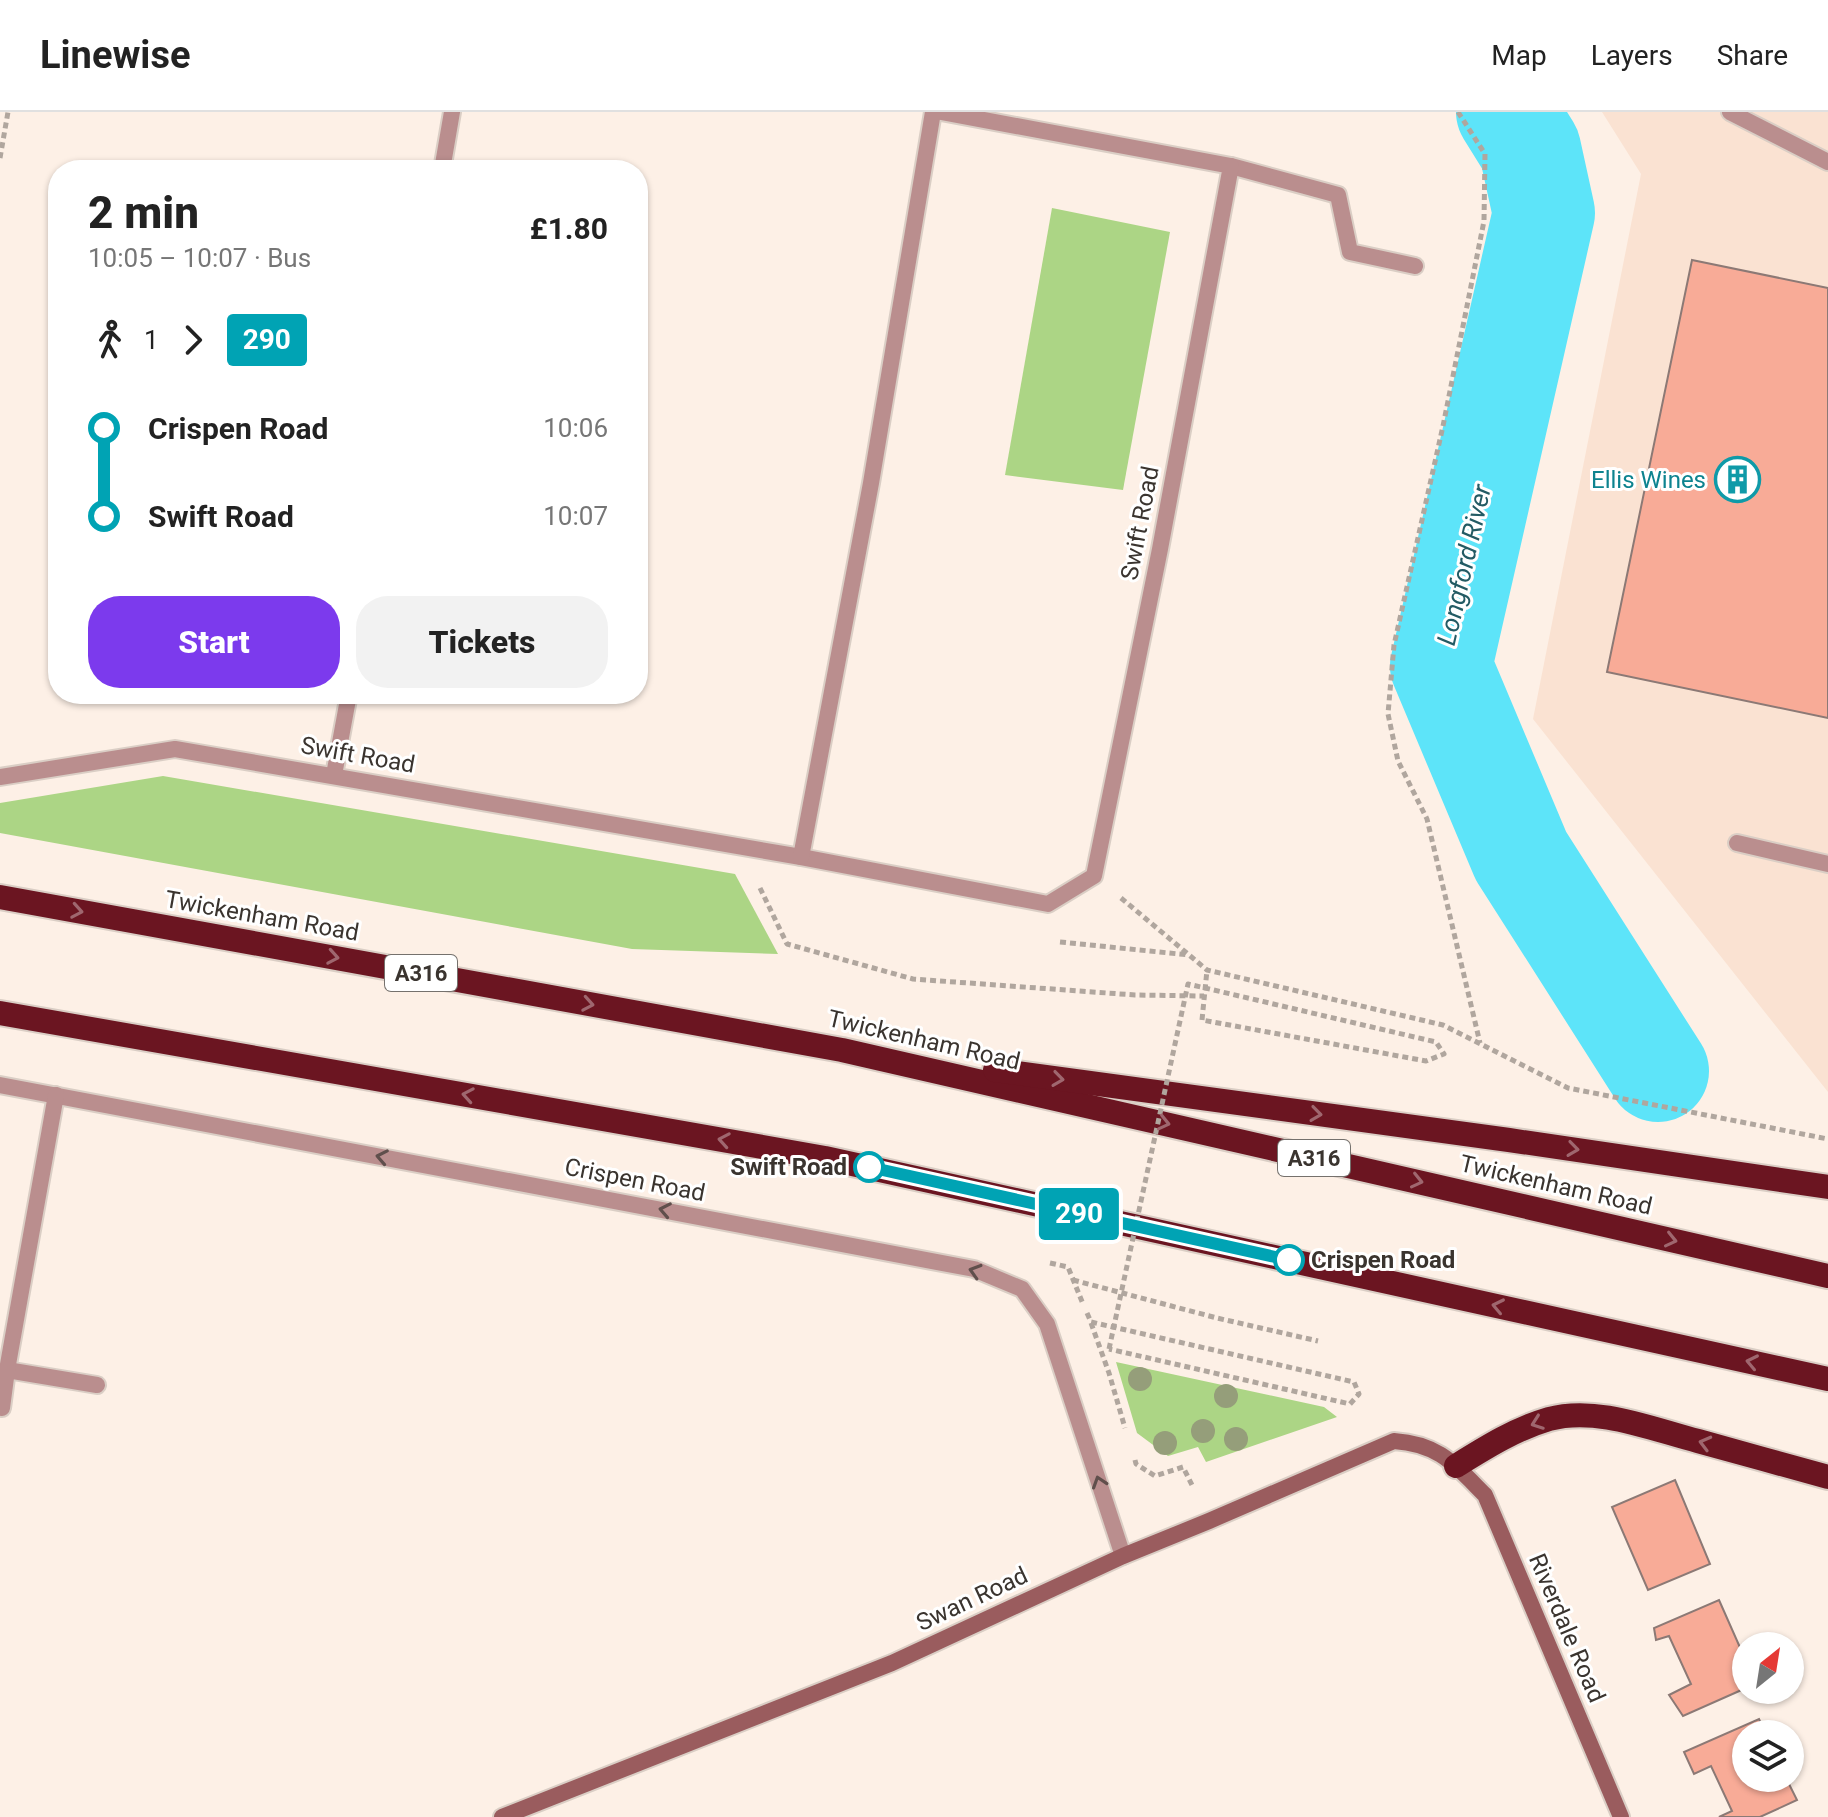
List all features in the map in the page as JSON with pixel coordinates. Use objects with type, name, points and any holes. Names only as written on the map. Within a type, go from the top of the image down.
[{"type":"highway","name":"Twickenham Road","points":[[0,897],[842,1050],[1828,1276]]},
{"type":"highway","points":[[0,1013],[825,1158],[1828,1379]]},
{"type":"highway","points":[[842,1050],[1509,1140],[1828,1187]]},
{"type":"highway","points":[[1456,1466],[1516,1431],[1550,1419],[1577,1415],[1614,1419],[1828,1477]]},
{"type":"street","points":[[444,160],[452,112]]},
{"type":"street","points":[[801,857],[871,483],[933,112]]},
{"type":"street","points":[[941,112],[1231,166],[1338,195],[1350,252],[1415,266]]},
{"type":"street","points":[[1730,112],[1828,162]]},
{"type":"street","name":"Swift Road","points":[[0,777],[175,749],[801,857],[1048,904],[1094,876],[1160,549],[1231,166]]},
{"type":"street","points":[[334,775],[347,704]]},
{"type":"street","points":[[1737,843],[1828,864]]},
{"type":"street","name":"Crispen Road","points":[[0,1085],[974,1269],[1022,1289],[1047,1324],[1123,1556]]},
{"type":"street","points":[[2,1408],[4,1373],[56,1095]]},
{"type":"street","points":[[4,1373],[97,1385]]},
{"type":"street","name":"Swan Road","points":[[502,1817],[892,1663],[1123,1556],[1394,1441],[1415,1443],[1438,1452],[1456,1466]]},
{"type":"street","name":"Riverdale Road","points":[[1456,1466],[1485,1495],[1621,1817]]},
{"type":"path","points":[[0,158],[8,112]]},
{"type":"path","points":[[1458,112],[1485,154],[1484,221],[1443,426],[1394,645],[1388,714],[1398,761],[1427,819],[1480,1043]]},
{"type":"path","points":[[741,847],[787,944],[913,979],[1135,995],[1204,996]]},
{"type":"path","points":[[1094,876],[1207,970],[1443,1025],[1568,1088],[1828,1139]]},
{"type":"path","points":[[1131,1332],[1354,1382],[1359,1394],[1350,1404],[1109,1349],[1188,984],[1436,1042],[1444,1054],[1426,1061],[1202,1020],[1204,996],[1207,970]]},
{"type":"path","points":[[1073,1280],[1318,1341]]},
{"type":"path","points":[[1091,1322],[1127,1433]]},
{"type":"path","points":[[1131,1449],[1136,1464],[1155,1476],[1183,1467],[1209,1521]]},
{"type":"shaded area","points":[[1602,112],[1828,112],[1828,1092],[1533,719],[1641,174]]},
{"type":"green space","points":[[1052,208],[1170,232],[1123,490],[1005,475]]},
{"type":"green space","points":[[163,776],[735,874],[778,954],[632,949],[0,833],[0,803]]},
{"type":"green space","points":[[1116,1362],[1324,1407],[1337,1417],[1206,1462],[1198,1447],[1168,1456],[1137,1433]]},
{"type":"building","name":"Ellis Wines","points":[[1692,260],[1828,288],[1828,718],[1607,672]]},
{"type":"building","points":[[1675,1480],[1710,1564],[1648,1590],[1612,1507]]},
{"type":"building","points":[[1719,1600],[1733,1632],[1732,1694],[1683,1716],[1669,1695],[1691,1684],[1669,1636],[1656,1640],[1654,1628]]},
{"type":"building","points":[[1732,1731],[1732,1792],[1793,1792],[1797,1800],[1760,1817],[1719,1817],[1732,1811],[1711,1766],[1694,1774],[1684,1752]]},
{"type":"waterway","name":"Longford River","points":[[1507,112],[1530,149],[1544,213],[1441,666],[1521,856],[1658,1071]]},
{"type":"bus line","name":"290","points":[[869,1167],[1289,1260]]},
{"type":"place","name":"Ellis Wines","points":[[1737,480]]},
{"type":"place","name":"Swift Road","points":[[869,1167]]},
{"type":"place","name":"Crispen Road","points":[[1289,1260]]}]
